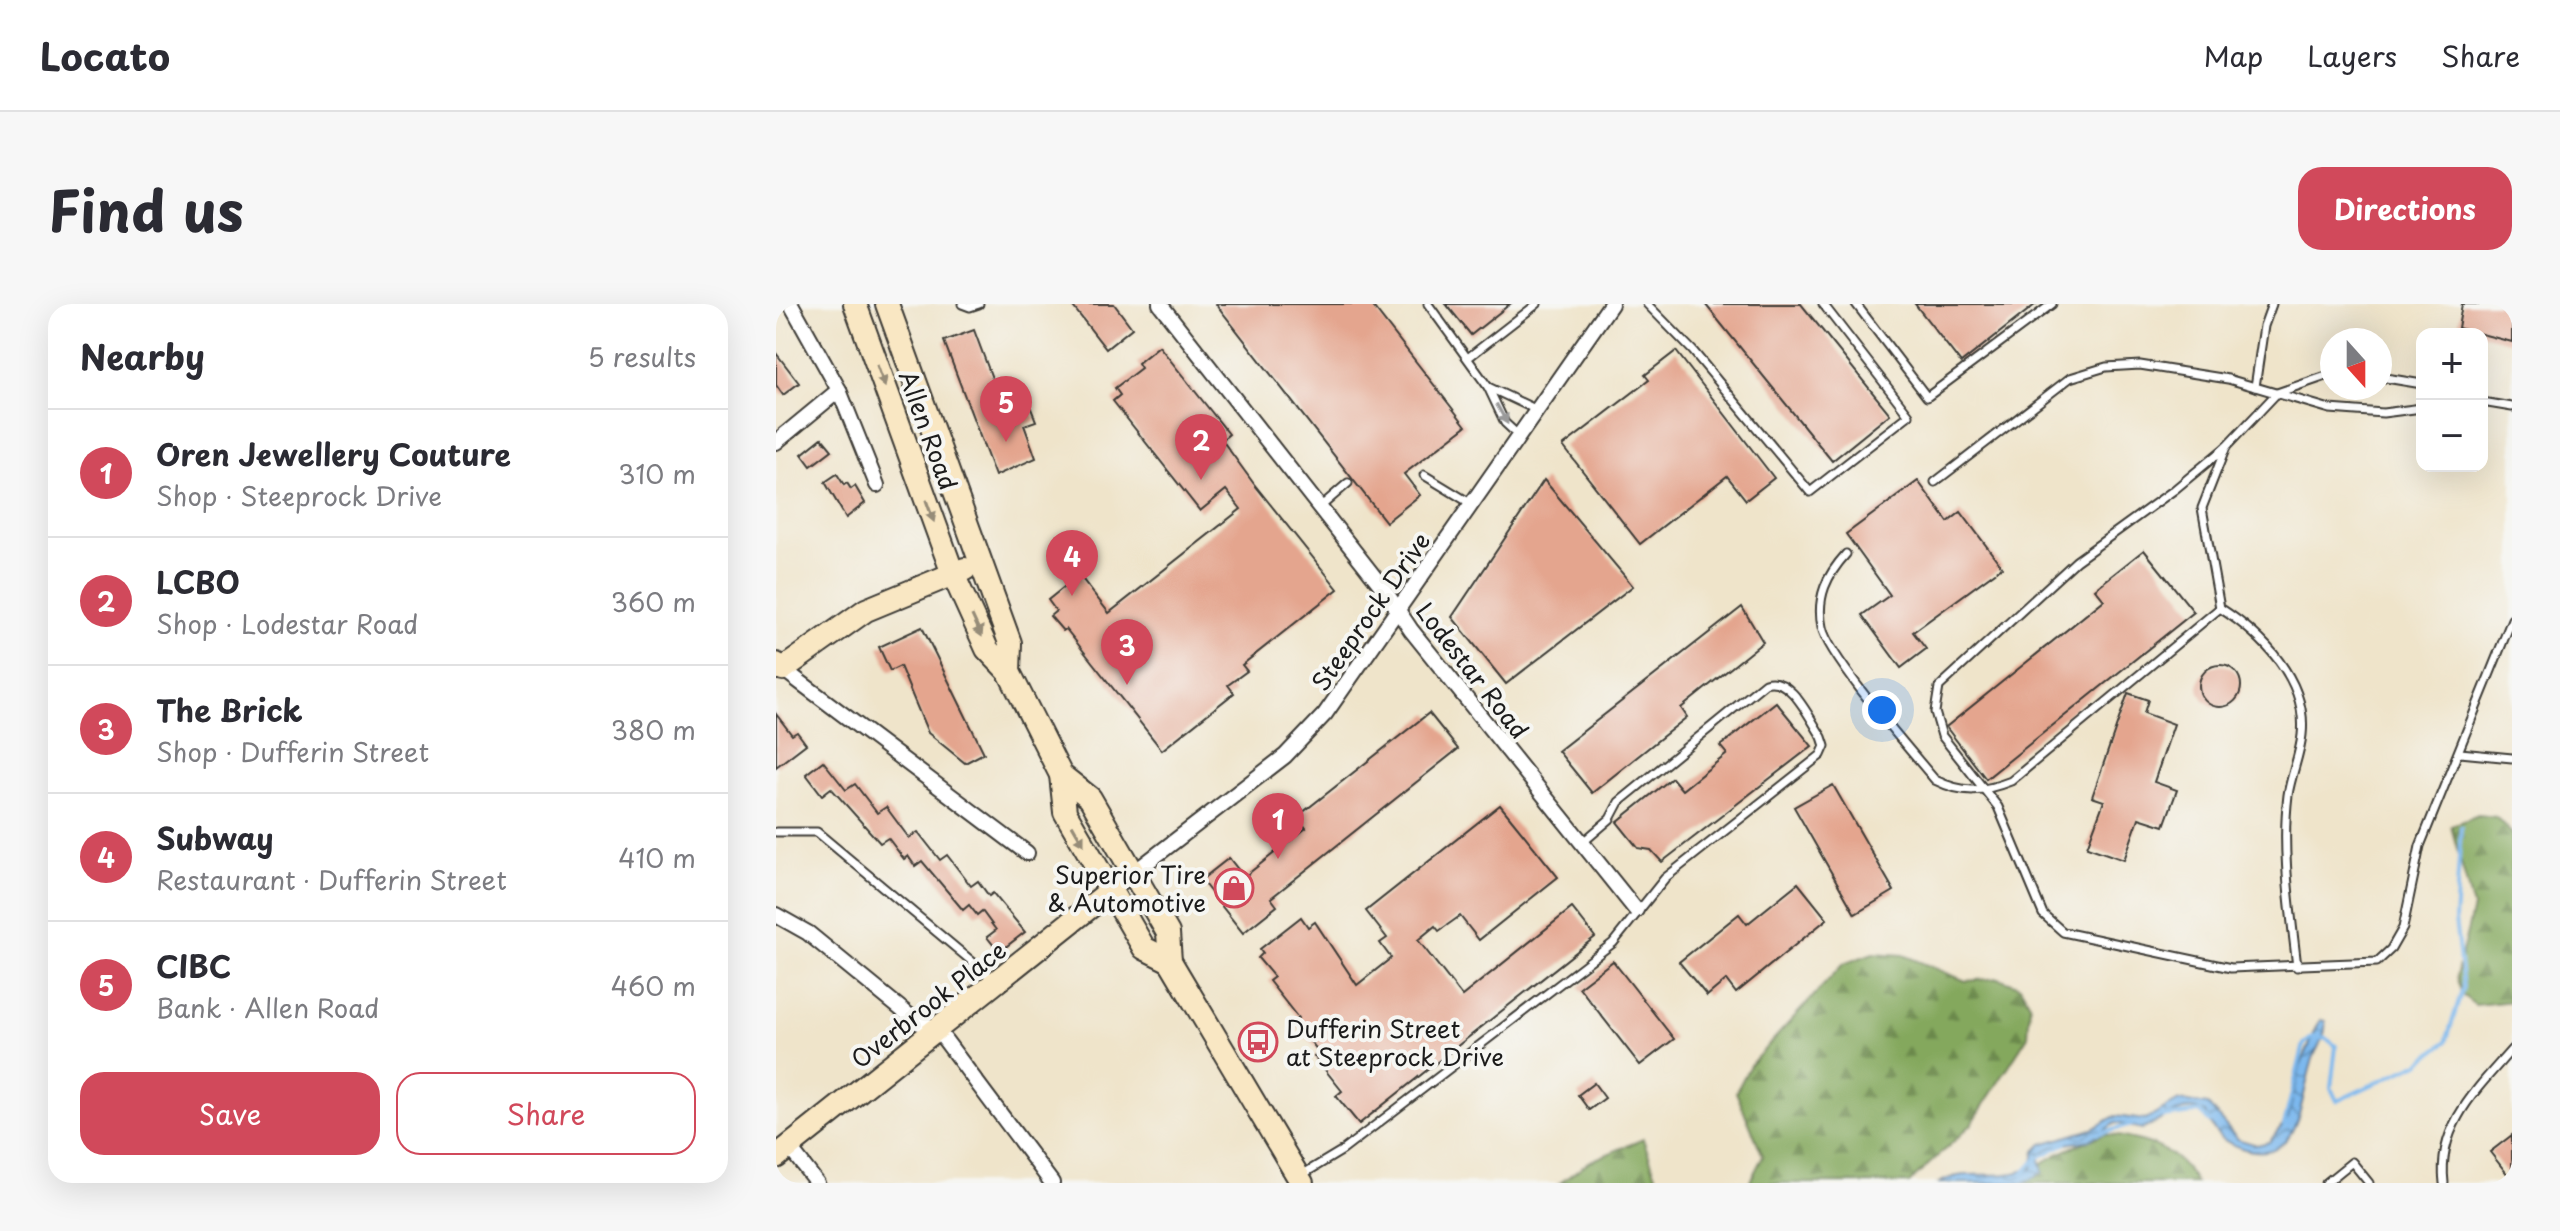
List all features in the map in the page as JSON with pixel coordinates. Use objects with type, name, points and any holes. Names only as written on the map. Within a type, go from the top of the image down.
[{"type":"main road","name":"Allen Road","points":[[855,304],[953,574],[987,649],[1009,672]]},
{"type":"main road","name":"Allen Road","points":[[887,304],[1010,643],[1009,672]]},
{"type":"main road","points":[[778,669],[866,610],[981,563]]},
{"type":"main road","points":[[1009,672],[1061,775],[1065,812],[1144,948],[1170,961]]},
{"type":"main road","points":[[1061,775],[1090,798],[1168,933],[1170,961],[1300,1180]]},
{"type":"main road","name":"Overbrook Place","points":[[783,1152],[1110,891]]},
{"type":"street","points":[[791,304],[839,390],[877,485]]},
{"type":"street","name":"Steeprock Drive","points":[[1110,891],[1304,738],[1398,610],[1611,304]]},
{"type":"street","name":"Lodestar Road","points":[[1165,306],[1398,610],[1636,910]]},
{"type":"street","points":[[776,442],[839,390]]},
{"type":"street","points":[[778,669],[1027,853]]},
{"type":"street","points":[[776,915],[808,933],[917,1022],[936,1028],[1052,1183]]},
{"type":"street","points":[[783,1152],[817,1183]]},
{"type":"lane","points":[[962,304],[970,307],[979,304]]},
{"type":"lane","points":[[1428,304],[1469,357],[1505,423],[1518,435]]},
{"type":"lane","points":[[1469,357],[1537,304]]},
{"type":"lane","points":[[1647,304],[1693,351],[1810,492],[1909,415],[1823,304]]},
{"type":"lane","points":[[1856,304],[1927,397],[2052,304]]},
{"type":"lane","points":[[2255,387],[2264,326],[2272,304]]},
{"type":"lane","points":[[1935,482],[2070,378],[2106,367],[2140,365],[2255,387],[2330,409],[2383,413],[2416,409]]},
{"type":"lane","points":[[2320,378],[2277,393],[2226,447],[2174,490],[2076,561],[1939,687],[1935,712],[1942,736],[1998,807],[2043,914],[2063,932],[2231,968],[2377,962],[2391,949],[2403,928],[2420,846],[2512,619]]},
{"type":"lane","points":[[2392,379],[2416,383]]},
{"type":"lane","points":[[1488,387],[1537,410]]},
{"type":"lane","points":[[2488,403],[2512,407]]},
{"type":"lane","points":[[2226,447],[2202,508],[2220,608],[2249,627],[2279,663],[2292,680],[2302,713],[2302,737],[2288,795],[2290,894],[2297,967]]},
{"type":"lane","points":[[1424,475],[1470,503]]},
{"type":"lane","points":[[1319,508],[1348,483]]},
{"type":"lane","points":[[1846,554],[1829,572],[1824,587],[1820,606],[1826,642],[1935,780],[1958,791],[1987,790],[2011,781],[2220,608]]},
{"type":"lane","points":[[1300,1180],[1613,943],[1636,910],[1665,878],[1821,755],[1825,746],[1822,737],[1786,684],[1774,680],[1765,683],[1619,802],[1610,819],[1582,843]]},
{"type":"lane","points":[[2460,753],[2512,758]]},
{"type":"lane","points":[[776,832],[817,832],[997,982]]},
{"type":"lane","points":[[2444,1183],[2441,1161],[2449,1129],[2471,1096],[2512,1049]]},
{"type":"lane","points":[[2326,1183],[2352,1162],[2369,1183]]},
{"type":"green space","points":[[2478,815],[2496,817],[2512,834],[2512,1001],[2475,1005],[2462,995],[2456,976],[2473,908],[2451,826]]},
{"type":"green space","points":[[1873,953],[1903,955],[1966,981],[1999,978],[2020,986],[2030,1004],[2028,1036],[1971,1125],[1909,1183],[1749,1183],[1763,1156],[1736,1092],[1750,1065],[1843,964]]},
{"type":"green space","points":[[2105,1134],[2158,1147],[2179,1161],[2196,1183],[2021,1183],[2049,1159]]},
{"type":"green space","points":[[1643,1139],[1659,1183],[1560,1183],[1588,1162]]},
{"type":"water","points":[[2320,1020],[2325,1021],[2325,1031],[2309,1071],[2296,1123],[2278,1147],[2263,1151],[2236,1146],[2220,1136],[2205,1113],[2189,1109],[2142,1129],[2115,1123],[2090,1140],[2055,1146],[2039,1155],[2043,1172],[2024,1183],[1939,1183],[1960,1176],[2005,1174],[2032,1168],[2035,1151],[2042,1144],[2092,1129],[2115,1116],[2145,1120],[2179,1101],[2208,1105],[2237,1139],[2257,1145],[2269,1142],[2288,1118],[2300,1067]]},
{"type":"building","points":[[1071,304],[1114,304],[1132,328],[1106,349]]},
{"type":"building","points":[[1216,304],[1371,304],[1466,426],[1404,474],[1420,495],[1386,522]]},
{"type":"building","points":[[1446,304],[1510,304],[1471,335]]},
{"type":"building","points":[[1705,304],[1801,304],[1890,414],[1832,461]]},
{"type":"building","points":[[1915,304],[2036,304],[1961,363]]},
{"type":"building","points":[[2462,304],[2512,304],[2512,342],[2488,336],[2488,328],[2458,328]]},
{"type":"building","points":[[974,330],[1002,405],[1016,400],[1020,410],[1030,406],[1036,421],[1024,425],[1036,458],[995,476],[944,341]]},
{"type":"building","points":[[1159,346],[1229,434],[1222,440],[1254,484],[1338,589],[1242,665],[1247,671],[1228,685],[1234,693],[1162,750],[1066,629],[1063,631],[1050,616],[1056,611],[1048,600],[1079,575],[1109,613],[1241,509],[1226,490],[1200,511],[1113,401],[1120,395],[1115,388],[1141,368],[1138,363]]},
{"type":"building","points":[[1676,351],[1774,478],[1746,500],[1727,476],[1640,544],[1563,446],[1649,380],[1645,375]]},
{"type":"building","points":[[776,353],[799,383],[783,395],[776,385]]},
{"type":"building","points":[[822,438],[832,450],[811,466],[802,454]]},
{"type":"building","points":[[837,474],[844,485],[847,483],[851,489],[855,486],[865,503],[846,518],[825,482]]},
{"type":"building","points":[[1544,480],[1633,586],[1506,684],[1452,617]]},
{"type":"building","points":[[1918,481],[1948,522],[1961,512],[2002,567],[1913,632],[1926,649],[1901,668],[1862,615],[1890,595],[1846,534]]},
{"type":"building","points":[[2144,550],[2194,612],[1986,779],[1946,727],[2104,600],[2095,589]]},
{"type":"building","points":[[1742,607],[1763,642],[1681,708],[1687,717],[1592,793],[1558,751]]},
{"type":"building","points":[[922,627],[984,753],[965,763],[928,733],[900,666],[890,671],[879,647]]},
{"type":"building","points":[[2220,665],[2235,671],[2241,686],[2235,701],[2220,707],[2205,701],[2199,686],[2205,671]]},
{"type":"building","points":[[2128,693],[2148,700],[2144,713],[2174,724],[2154,782],[2177,790],[2164,826],[2139,818],[2124,860],[2087,847],[2104,801],[2092,797]]},
{"type":"building","points":[[1776,702],[1812,746],[1662,862],[1651,850],[1638,848],[1617,822],[1672,778],[1682,790],[1727,754],[1720,746]]},
{"type":"building","points":[[1429,713],[1458,749],[1271,898],[1277,906],[1243,933],[1201,880],[1229,858],[1244,877],[1306,828],[1297,817]]},
{"type":"building","points":[[776,714],[792,735],[797,732],[806,744],[776,767]]},
{"type":"building","points":[[823,761],[846,790],[855,784],[877,813],[886,807],[909,838],[918,832],[940,860],[947,855],[971,886],[978,881],[989,896],[993,893],[1025,932],[999,952],[987,937],[996,930],[982,911],[977,915],[969,905],[963,910],[922,861],[915,866],[908,856],[904,859],[888,838],[880,843],[831,788],[822,795],[806,774]]},
{"type":"building","points":[[1833,785],[1894,891],[1855,914],[1794,807]]},
{"type":"building","points":[[1500,805],[1558,877],[1479,940],[1460,916],[1439,931],[1435,926],[1418,940],[1462,996],[1572,908],[1595,937],[1359,1124],[1336,1096],[1342,1091],[1314,1056],[1319,1052],[1294,1021],[1298,1018],[1269,981],[1274,977],[1258,958],[1263,953],[1260,949],[1301,917],[1308,927],[1315,922],[1357,985],[1391,958],[1380,943],[1387,938],[1366,911]]},
{"type":"building","points":[[1798,883],[1827,919],[1736,993],[1726,980],[1707,996],[1679,962],[1739,914],[1747,924]]},
{"type":"building","points":[[1613,961],[1674,1039],[1640,1065],[1579,987]]},
{"type":"building","points":[[1594,1083],[1605,1098],[1589,1110],[1578,1095]]},
{"type":"building","points":[[2512,1135],[2512,1180],[2490,1152]]},
{"type":"waterway","points":[[2284,1125],[2304,1044],[2313,1037],[2327,1039],[2336,1046],[2331,1088],[2337,1101],[2419,1063],[2446,1042],[2463,987],[2455,920],[2461,827]]},
{"type":"waterway","points":[[2163,1117],[2200,1112],[2210,1122]]},
{"type":"waterway","points":[[2097,1134],[2132,1125]]},
{"type":"waterway","points":[[2022,1175],[2037,1158],[2066,1143]]},
{"type":"place","name":"CIBC","points":[[1006,442]]},
{"type":"place","name":"LCBO","points":[[1201,480]]},
{"type":"place","name":"Subway","points":[[1072,596]]},
{"type":"place","name":"The Brick","points":[[1127,685]]},
{"type":"place","name":"Oren Jewellery Couture","points":[[1278,859]]},
{"type":"place","name":"Superior Tire & Automotive","points":[[1234,888]]},
{"type":"place","name":"Dufferin Street at Steeprock Drive","points":[[1258,1042]]}]
